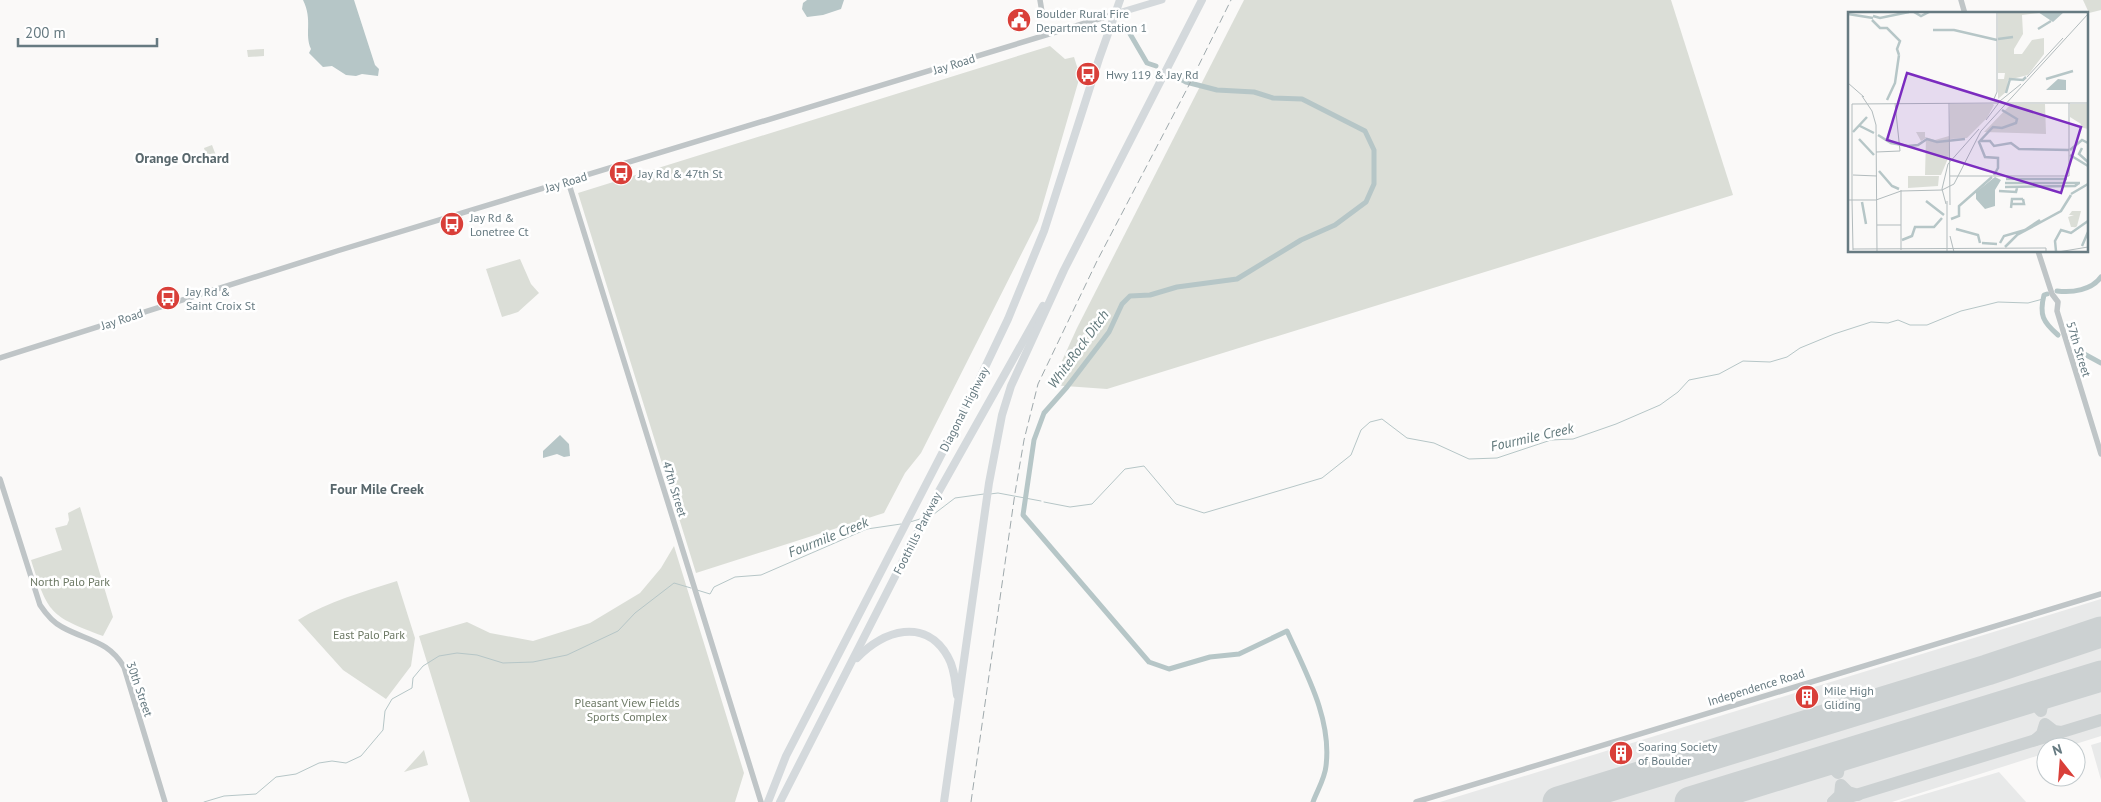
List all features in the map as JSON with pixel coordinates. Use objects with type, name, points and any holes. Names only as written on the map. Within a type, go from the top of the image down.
[{"type":"highway","name":"Diagonal Highway","points":[[768,802],[786,756],[996,343],[1032,263],[1065,171],[1095,70],[1120,0]]},
{"type":"highway","points":[[944,802],[989,483],[1006,400],[1064,270],[1202,0]]},
{"type":"highway","name":"Foothills Parkway","points":[[780,802],[934,500],[1012,358],[1064,270]]},
{"type":"highway","points":[[851,665],[870,646],[886,635],[905,631],[923,635],[938,644],[948,657],[953,669],[958,704]]},
{"type":"main road","name":"Jay Road","points":[[1115,14],[1162,0]]},
{"type":"street","points":[[1040,0],[1042,12]]},
{"type":"street","name":"Jay Road","points":[[0,358],[230,284],[1115,14]]},
{"type":"street","name":"47th Street","points":[[568,182],[762,802]]},
{"type":"street","name":"57th Street","points":[[2038,252],[2052,294],[2058,302],[2057,311],[2101,454]]},
{"type":"street","name":"30th Street","points":[[0,479],[40,605],[47,615],[62,627],[104,645],[124,668],[165,801]]},
{"type":"street","name":"Independence Road","points":[[1416,802],[2101,594]]},
{"type":"shaded area","points":[[303,0],[354,0],[375,65],[379,69],[378,76],[346,75],[332,66],[323,67],[309,53],[311,49],[308,38],[308,20]]},
{"type":"shaded area","points":[[807,0],[844,0],[841,9],[823,15],[807,17],[802,9],[803,3]]},
{"type":"shaded area","points":[[560,435],[569,444],[570,456],[564,457],[557,454],[543,458],[543,451]]},
{"type":"shaded area","points":[[2101,599],[2101,736],[2086,741],[2086,737],[2036,737],[2036,756],[1892,802],[1440,802]]},
{"type":"shaded area","points":[[2101,742],[2101,780],[2091,745]]},
{"type":"shaded area","points":[[1999,772],[2026,802],[1899,802],[1905,800]]},
{"type":"green space","points":[[1244,0],[1671,0],[1733,195],[1107,389],[1051,385],[1077,328]]},
{"type":"green space","points":[[2083,0],[2101,0],[2101,10],[2089,13]]},
{"type":"green space","points":[[1050,46],[1065,59],[1074,57],[1080,76],[1038,221],[921,453],[905,473],[884,513],[696,573],[578,193]]},
{"type":"green space","points":[[264,49],[264,56],[248,57],[247,50]]},
{"type":"green space","points":[[212,145],[218,161],[209,164],[204,148]]},
{"type":"green space","points":[[520,259],[531,284],[539,293],[518,312],[502,317],[486,269]]},
{"type":"green space","name":"North Palo Park","points":[[80,507],[113,617],[103,636],[72,623],[54,611],[47,603],[42,592],[31,560],[62,550],[55,528],[67,525],[69,520],[68,513]]},
{"type":"green space","name":"Pleasant View Fields Sports Complex","points":[[674,546],[744,773],[735,802],[470,802],[419,636],[467,622],[490,633],[533,641],[590,623],[640,593],[661,568]]},
{"type":"green space","name":"East Palo Park","points":[[397,581],[415,638],[411,666],[386,699],[343,670],[298,620],[334,602]]},
{"type":"green space","points":[[424,750],[428,765],[404,772]]},
{"type":"waterway","name":"WhiteRock Ditch","points":[[1126,27],[1147,63],[1156,66]]},
{"type":"waterway","name":"WhiteRock Ditch","points":[[1175,76],[1186,82],[1217,90],[1254,92],[1273,98],[1302,99],[1365,131],[1374,150],[1374,184],[1366,202],[1335,225],[1301,240],[1237,279],[1177,287],[1150,295],[1130,296],[1122,304],[1109,332],[1067,387],[1044,413],[1034,440],[1023,515],[1149,662],[1169,669],[1210,657],[1239,654],[1287,631],[1316,697],[1325,731],[1327,748],[1325,771],[1313,802]]},
{"type":"waterway","points":[[2057,291],[2081,290],[2092,285],[2101,277]]},
{"type":"waterway","points":[[2047,294],[2044,295],[2042,313],[2046,322],[2058,335]]},
{"type":"waterway","name":"Fourmile Creek","points":[[1044,502],[1070,507],[1092,504],[1125,469],[1144,466],[1176,504],[1204,513],[1322,478],[1351,455],[1361,430],[1370,422],[1382,419],[1407,438],[1434,443],[1469,459],[1497,458],[1551,440],[1573,439],[1616,424],[1660,405],[1678,392],[1689,380],[1719,374],[1743,361],[1770,362],[1787,357],[1800,348],[1871,322],[1888,323],[1898,320],[1910,325],[1927,325],[1961,311],[1998,302],[2028,303],[2043,299]]},
{"type":"waterway","points":[[2077,350],[2101,363]]},
{"type":"waterway","name":"Fourmile Creek","points":[[990,494],[998,493],[1041,501]]},
{"type":"waterway","name":"Fourmile Creek","points":[[929,516],[955,498],[984,494]]},
{"type":"waterway","name":"Fourmile Creek","points":[[910,522],[920,519]]},
{"type":"waterway","name":"Fourmile Creek","points":[[697,590],[710,594],[714,587],[735,577],[761,575],[867,529],[901,524]]},
{"type":"waterway","points":[[204,802],[224,796],[256,794],[276,777],[296,774],[319,763],[332,761],[346,763],[361,756],[383,730],[385,711],[392,699],[412,688],[413,678],[423,666],[439,656],[457,653],[477,655],[503,663],[533,662],[567,655],[618,631],[635,613],[674,583],[691,588]]},
{"type":"taxiway","points":[[2020,701],[2034,703],[2041,711],[2043,699],[2051,692]]},
{"type":"taxiway","points":[[1833,802],[2101,720]]},
{"type":"taxiway","points":[[2035,740],[2042,734],[2045,724],[2054,731],[2061,732]]},
{"type":"taxiway","points":[[1818,763],[1829,764],[1838,773],[1840,760],[1848,754]]},
{"type":"taxiway","points":[[1833,802],[1840,795],[1841,785],[1848,792],[1858,795]]},
{"type":"runway","points":[[1558,802],[1987,670],[2101,632]]},
{"type":"runway","points":[[1690,802],[2101,676]]},
{"type":"railway","points":[[971,802],[1015,493],[1024,440],[1038,384],[1097,261],[1231,0]]},
{"type":"place","name":"Boulder Rural Fire Department Station 1","points":[[1019,20]]},
{"type":"place","name":"Hwy 119 & Jay Rd","points":[[1088,74]]},
{"type":"place","name":"Jay Rd & 47th St","points":[[621,173]]},
{"type":"place","name":"Jay Rd & Lonetree Ct","points":[[452,224]]},
{"type":"place","name":"Jay Rd & Saint Croix St","points":[[168,298]]},
{"type":"place","name":"Mile High Gliding","points":[[1807,697]]},
{"type":"place","name":"Soaring Society of Boulder","points":[[1621,753]]},
{"type":"district","name":"Orange Orchard","points":[[182,158]]},
{"type":"district","name":"Four Mile Creek","points":[[377,489]]}]
